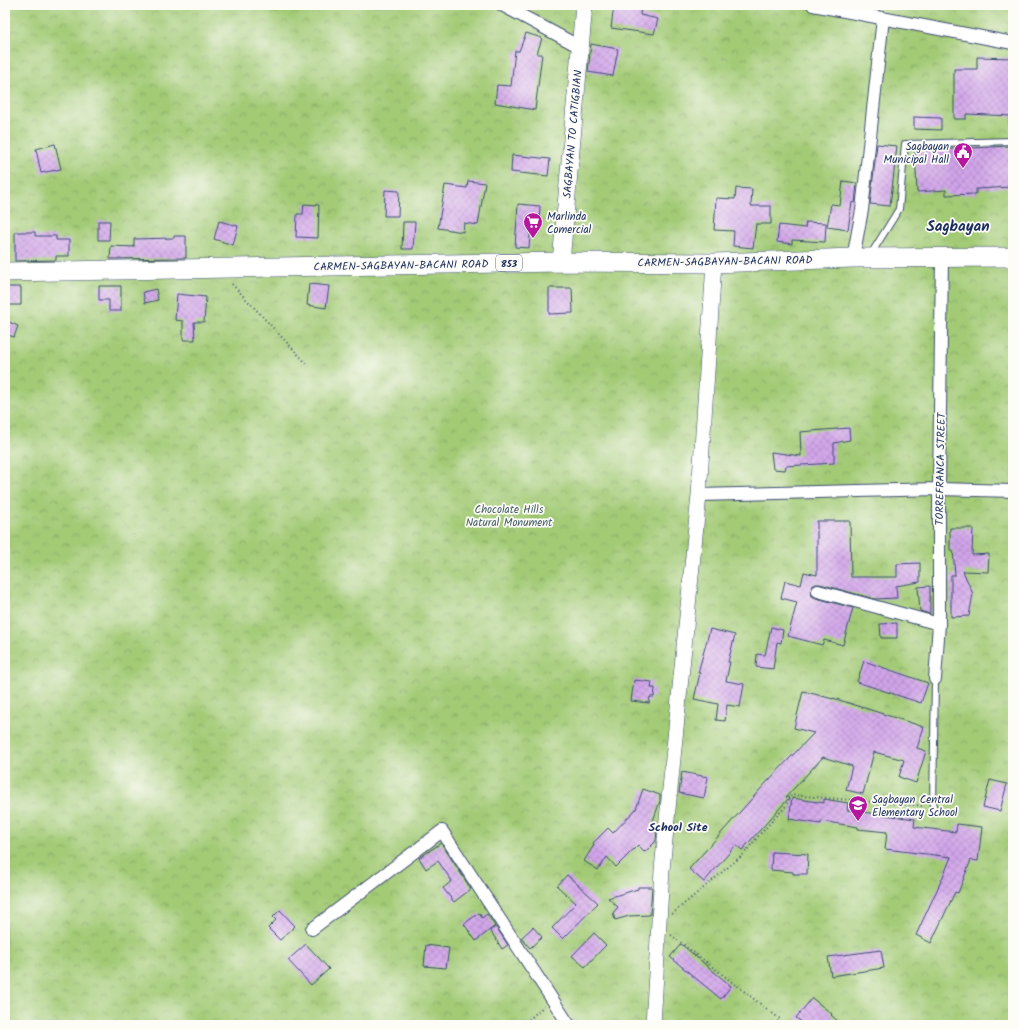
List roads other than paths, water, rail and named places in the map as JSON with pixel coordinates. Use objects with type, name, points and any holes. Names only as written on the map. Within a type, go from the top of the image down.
[{"type":"main road","name":"SAGBAYAN TO CATIGBIAN","points":[[561,262],[584,5]]},
{"type":"main road","name":"CARMEN-SAGBAYAN-BACANI ROAD","points":[[5,272],[561,262],[714,263],[861,258],[1013,257]]},
{"type":"street","points":[[502,5],[580,47]]},
{"type":"street","points":[[813,5],[1013,44]]},
{"type":"street","points":[[861,258],[862,210],[883,18]]},
{"type":"street","name":"TORREFRANCA STREET","points":[[935,679],[939,624],[942,258]]},
{"type":"street","points":[[653,1025],[662,870],[699,495],[714,263]]},
{"type":"street","points":[[699,495],[939,489],[1013,491]]},
{"type":"street","points":[[818,591],[939,624]]},
{"type":"street","points":[[312,929],[442,831],[569,1025]]},
{"type":"lane","points":[[861,258],[899,209],[905,144],[1013,141]]},
{"type":"lane","points":[[933,807],[935,679]]},
{"type":"place","name":"Sagbayan Municipal Hall","points":[[963,169]]},
{"type":"place","name":"Marlinda Comercial","points":[[533,239]]},
{"type":"place","name":"Sagbayan Central Elementary School","points":[[858,822]]},
{"type":"district","name":"Sagbayan","points":[[958,226]]},
{"type":"district","name":"School Site","points":[[678,827]]},
{"type":"park label","name":"Chocolate Hills Natural Monument","points":[[509,515]]}]
